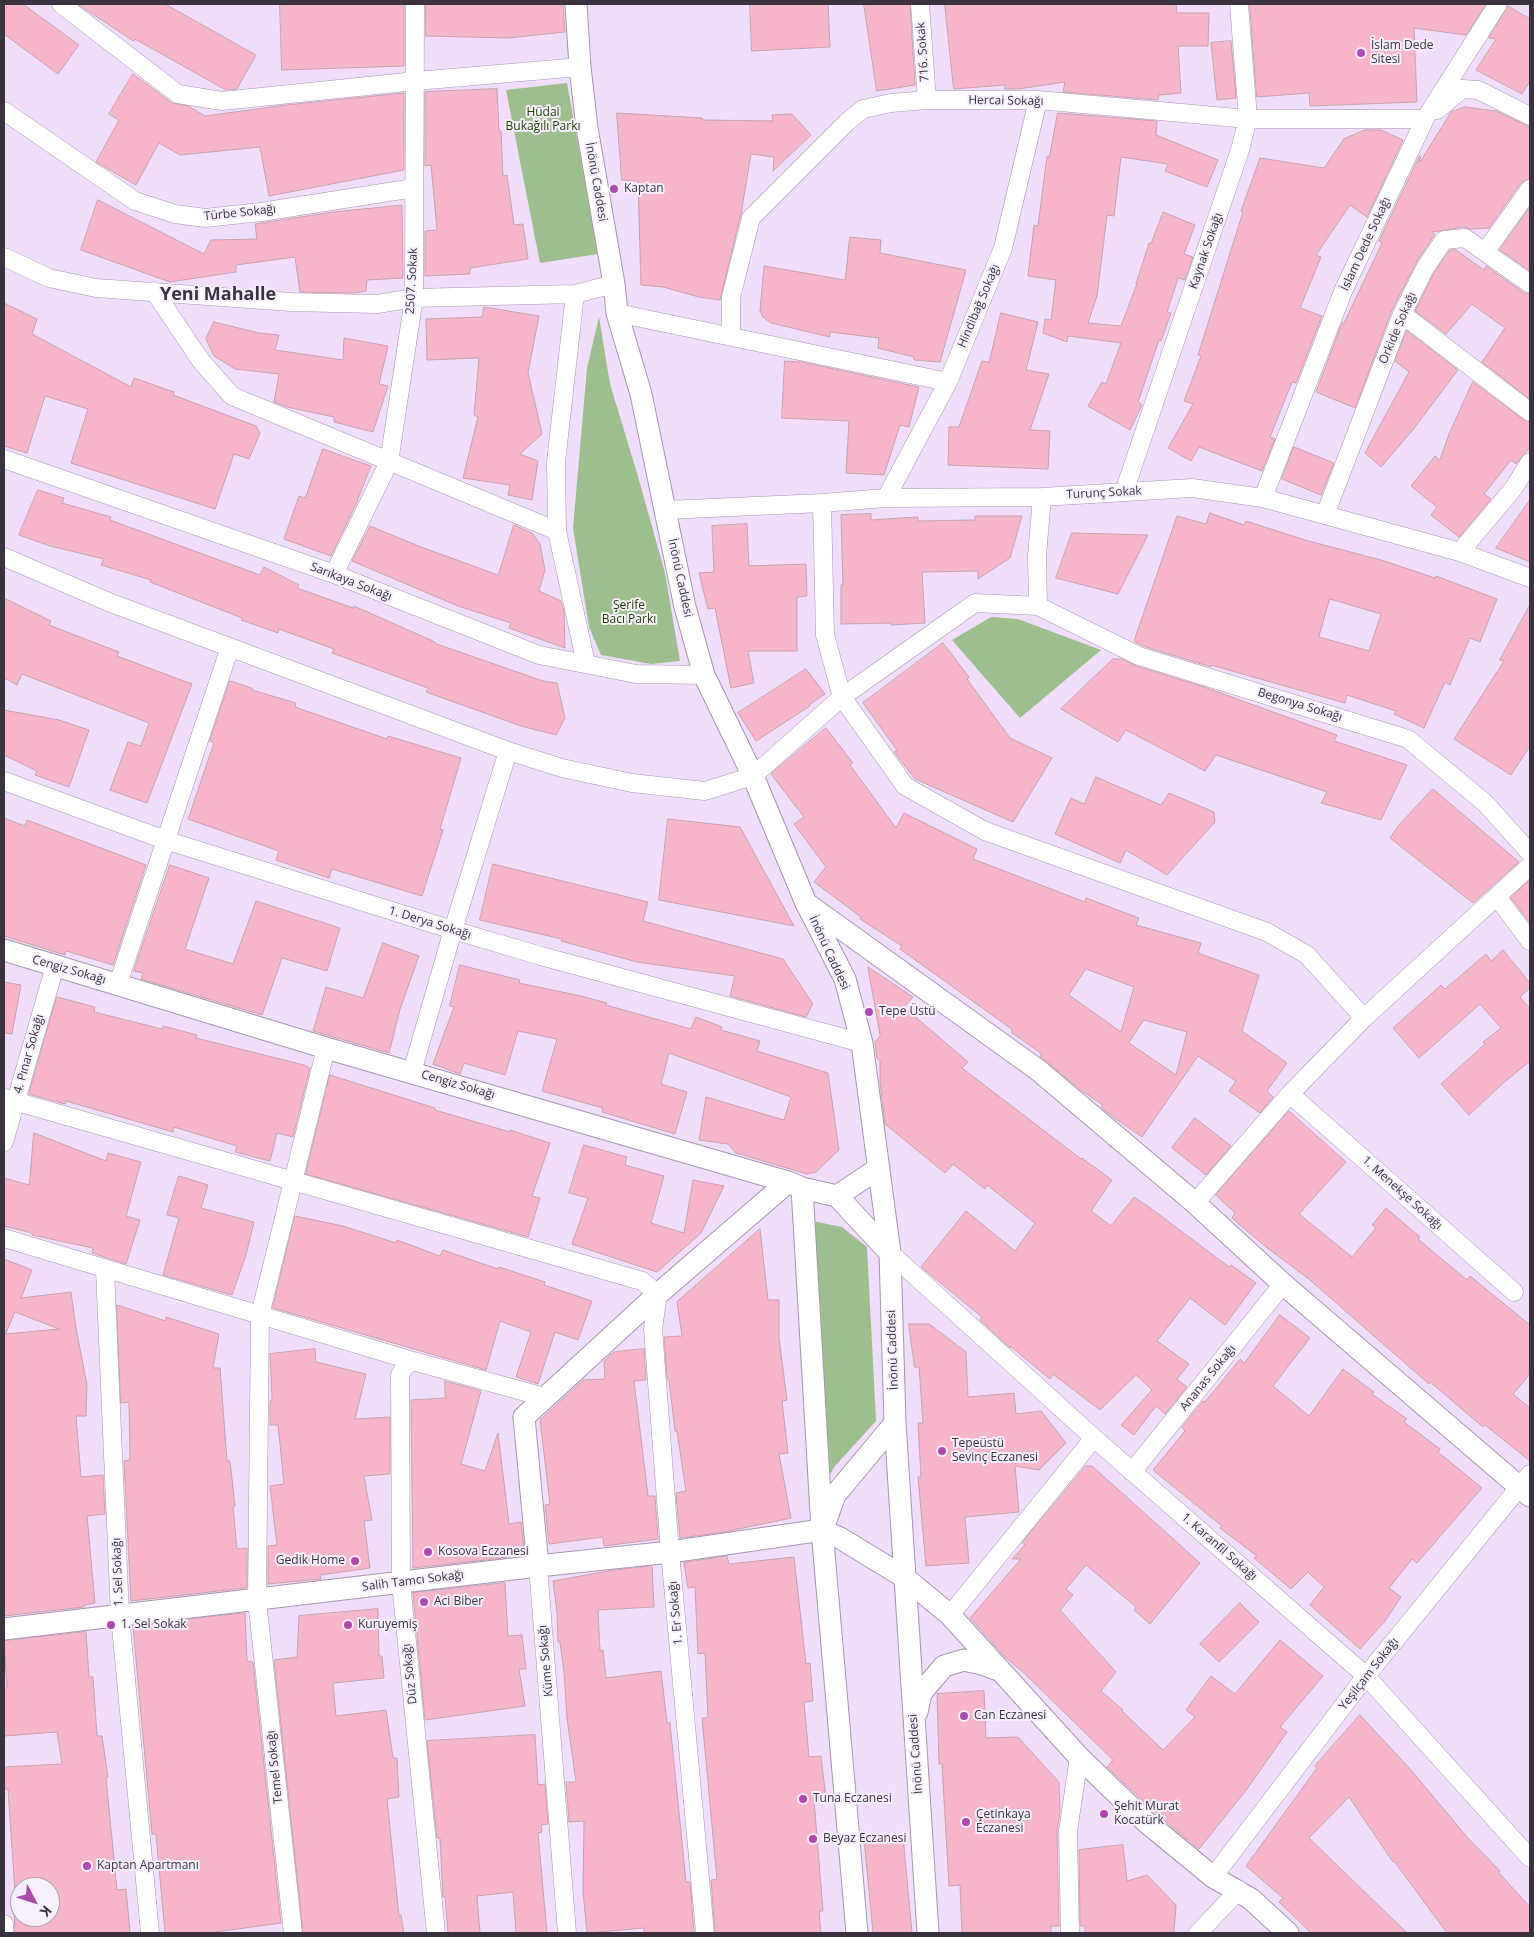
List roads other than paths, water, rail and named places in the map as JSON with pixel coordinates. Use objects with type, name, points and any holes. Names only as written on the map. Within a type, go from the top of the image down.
[{"type":"street","points":[[61,4],[178,94],[222,101],[416,81],[580,67]]},
{"type":"street","name":"2507. Sokak","points":[[334,574],[389,462],[414,298],[415,4]]},
{"type":"street","name":"İnönü Caddesi","points":[[576,4],[580,67],[587,128],[614,284],[617,313],[641,394],[686,608],[704,675],[753,776],[806,903],[845,979],[862,1043],[890,1253],[895,1423],[928,1933]]},
{"type":"street","name":"716. Sokak","points":[[920,4],[927,100]]},
{"type":"street","name":"Kaynak Sokağı","points":[[1124,492],[1240,150],[1248,119],[1239,4]]},
{"type":"street","name":"İslam Dede Sokağı","points":[[1263,498],[1344,289],[1425,120],[1498,4]]},
{"type":"street","points":[[1425,120],[1462,89],[1478,90],[1530,116]]},
{"type":"street","name":"Hercai Sokağı","points":[[730,336],[732,296],[751,218],[847,122],[863,110],[891,103],[927,100],[1038,100],[1248,119],[1425,120]]},
{"type":"street","name":"Hindibağ Sokağı","points":[[886,498],[948,382],[1003,248],[1038,100]]},
{"type":"street","name":"Türbe Sokağı","points":[[4,111],[135,201],[175,214],[205,218],[233,215],[414,188]]},
{"type":"street","points":[[1485,252],[1530,189]]},
{"type":"street","name":"Orkide Sokağı","points":[[1325,515],[1402,314],[1425,268],[1444,240],[1465,238],[1530,284]]},
{"type":"street","points":[[4,258],[48,278],[96,288],[291,302],[377,304],[414,298],[575,294],[614,284]]},
{"type":"street","points":[[154,291],[201,361],[232,396],[556,531]]},
{"type":"street","points":[[575,294],[556,462],[556,531],[586,664]]},
{"type":"street","points":[[617,313],[948,382]]},
{"type":"street","points":[[1402,314],[1530,412]]},
{"type":"street","name":"Sarıkaya Sokağı","points":[[4,459],[334,574],[539,655],[636,674],[704,675]]},
{"type":"street","points":[[1460,552],[1513,489],[1530,462]]},
{"type":"street","name":"Turunç Sokak","points":[[666,510],[822,504],[886,498],[1042,497],[1192,488],[1263,498],[1460,552],[1530,578]]},
{"type":"street","points":[[4,557],[112,603],[508,751],[562,768],[632,783],[705,790],[753,776],[842,697],[975,603],[1038,606],[1037,556],[1042,497]]},
{"type":"street","points":[[822,504],[826,635],[842,697],[905,786],[985,831],[1267,932],[1307,955],[1364,1018]]},
{"type":"street","name":"Begonya Sokağı","points":[[1038,606],[1139,656],[1408,739],[1485,803],[1530,853]]},
{"type":"street","points":[[118,984],[230,647]]},
{"type":"street","points":[[412,1072],[508,751]]},
{"type":"street","name":"1. Derya Sokağı","points":[[4,781],[165,840],[453,930],[541,956],[862,1043]]},
{"type":"street","points":[[1195,1203],[1290,1094],[1364,1018],[1530,866]]},
{"type":"street","points":[[1497,898],[1530,941]]},
{"type":"street","points":[[806,903],[1038,1070],[1195,1203],[1283,1284],[1527,1485]]},
{"type":"street","name":"Cengiz Sokağı","points":[[4,950],[326,1048],[837,1196]]},
{"type":"street","name":"4. Pınar Sokağı","points":[[4,1142],[10,1100],[55,966]]},
{"type":"street","name":"Temel Sokağı","points":[[293,1933],[257,1600],[260,1315],[326,1048]]},
{"type":"street","name":"1. Menekşe Sokağı","points":[[1290,1094],[1514,1292]]},
{"type":"street","points":[[10,1100],[642,1281],[658,1294]]},
{"type":"street","points":[[879,1168],[837,1196],[890,1253]]},
{"type":"street","points":[[4,1238],[105,1270],[413,1361],[544,1397],[658,1294],[795,1185]]},
{"type":"street","points":[[795,1185],[822,1530],[857,1933]]},
{"type":"street","name":"1. Karanfil Sokağı","points":[[890,1253],[1132,1472],[1366,1676],[1530,1858]]},
{"type":"street","name":"1. Sel Sokağı","points":[[105,1270],[120,1616],[150,1933]]},
{"type":"street","name":"Ananas Sokağı","points":[[1132,1472],[1283,1284]]},
{"type":"street","name":"1. Er Sokağı","points":[[658,1294],[654,1329],[670,1552],[705,1933]]},
{"type":"street","name":"Düz Sokağı","points":[[413,1361],[404,1366],[400,1375],[401,1583],[436,1933]]},
{"type":"street","name":"Küme Sokağı","points":[[544,1397],[524,1417],[538,1566],[567,1933]]},
{"type":"street","points":[[822,1530],[835,1495],[895,1423]]},
{"type":"street","points":[[950,1615],[1094,1438]]},
{"type":"street","name":"Yeşilçam Sokağı","points":[[1213,1877],[1366,1676],[1527,1485]]},
{"type":"street","points":[[822,1530],[840,1538],[904,1577],[950,1615],[1079,1756],[1146,1821],[1213,1877],[1239,1890],[1288,1933]]},
{"type":"street","name":"Salih Tamcı Sokağı","points":[[4,1629],[670,1552],[822,1530]]},
{"type":"street","points":[[914,1725],[921,1693],[944,1666],[964,1660],[1004,1672]]},
{"type":"street","points":[[1070,1933],[1068,1832],[1079,1756]]},
{"type":"street","points":[[1198,1933],[1239,1890]]},
{"type":"street","points":[[4,1924],[4,1933]]},
{"type":"place","name":"İslam Dede Sitesi","points":[[1361,53]]},
{"type":"place","name":"Kaptan","points":[[614,189]]},
{"type":"place","name":"Tepe Üstü","points":[[869,1012]]},
{"type":"place","name":"Tepeüstü Sevinç Eczanesi","points":[[942,1451]]},
{"type":"place","name":"Kosova Eczanesi","points":[[428,1552]]},
{"type":"place","name":"Gedik Home","points":[[355,1561]]},
{"type":"place","name":"Aci Biber","points":[[424,1602]]},
{"type":"place","name":"1. Sel Sokak","points":[[111,1625]]},
{"type":"place","name":"Kuruyemiş","points":[[348,1625]]},
{"type":"place","name":"Can Eczanesi","points":[[964,1716]]},
{"type":"place","name":"Tuna Eczanesi","points":[[803,1799]]},
{"type":"place","name":"Şehit Murat Kocatürk","points":[[1104,1814]]},
{"type":"place","name":"Çetinkaya Eczanesi","points":[[966,1822]]},
{"type":"place","name":"Beyaz Eczanesi","points":[[813,1839]]},
{"type":"place","name":"Kaptan Apartmanı","points":[[87,1866]]},
{"type":"district","name":"Yeni Mahalle","points":[[218,295]]},
{"type":"park label","name":"Hüdai Bukağılı Parkı","points":[[543,120]]},
{"type":"park label","name":"Şerife Bacı Parkı","points":[[629,613]]}]
